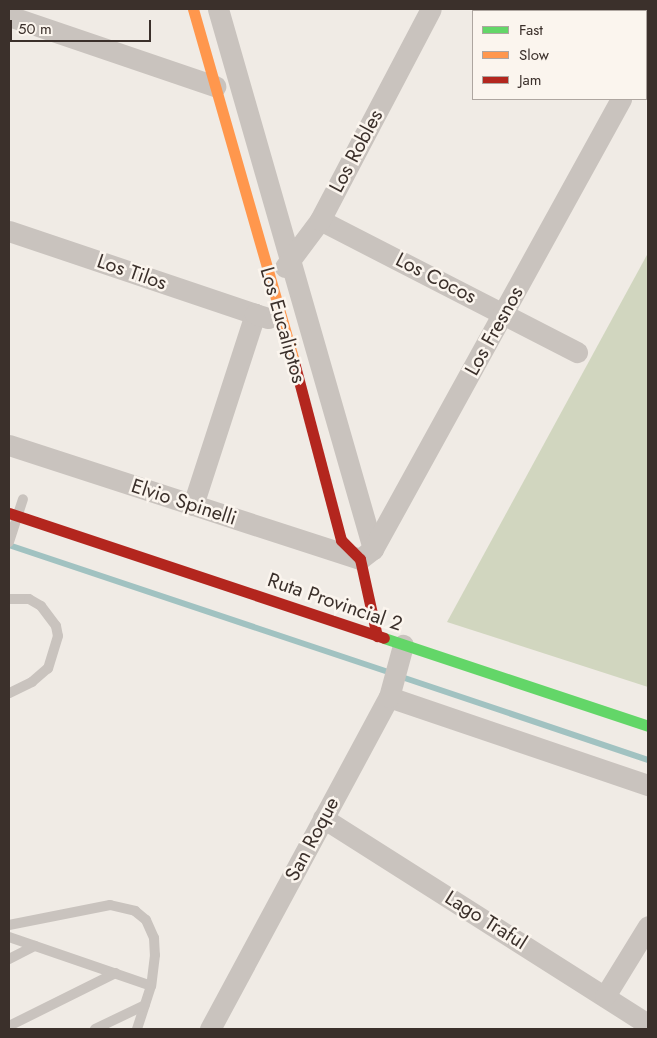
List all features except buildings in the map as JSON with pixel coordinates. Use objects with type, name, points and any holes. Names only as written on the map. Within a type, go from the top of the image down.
[{"type":"main road","name":"Los Eucaliptos","points":[[193,9],[284,324],[340,540],[367,554],[377,636]]},
{"type":"main road","points":[[9,494],[27,500]]},
{"type":"main road","name":"Ruta Provincial 2","points":[[13,514],[648,726]]},
{"type":"main road","points":[[260,584],[302,610]]},
{"type":"street","name":"Los Eucaliptos","points":[[218,9],[310,326],[367,554]]},
{"type":"street","name":"Los Robles","points":[[272,287],[320,220],[431,9]]},
{"type":"street","points":[[9,16],[215,86]]},
{"type":"street","name":"Los Fresnos","points":[[367,554],[504,313],[620,100]]},
{"type":"street","name":"Los Cocos","points":[[320,220],[577,352]]},
{"type":"street","name":"Los Tilos","points":[[9,231],[255,314]]},
{"type":"street","points":[[193,506],[255,314],[284,324],[310,326]]},
{"type":"street","name":"Elvio Spinelli","points":[[9,444],[193,506],[367,554]]},
{"type":"street","name":"San Roque","points":[[214,1028],[389,697],[403,645]]},
{"type":"street","points":[[389,697],[648,785]]},
{"type":"street","name":"Lago Traful","points":[[324,818],[648,1024]]},
{"type":"street","points":[[605,996],[648,926]]},
{"type":"lane","points":[[9,542],[13,514],[27,500]]},
{"type":"lane","points":[[9,599],[29,599],[41,606],[56,626],[58,636],[48,668],[32,682],[9,693]]},
{"type":"lane","points":[[9,924],[110,905],[135,911],[146,920],[154,938],[151,986],[137,1029]]},
{"type":"lane","points":[[9,937],[151,986]]},
{"type":"lane","points":[[9,959],[35,946]]},
{"type":"lane","points":[[9,1026],[116,974]]},
{"type":"lane","points":[[95,1029],[145,1005]]},
{"type":"green space","points":[[648,253],[648,687],[447,622]]},
{"type":"waterway","points":[[9,545],[391,673]]},
{"type":"waterway","points":[[399,676],[648,760]]},
{"type":"traffic: fast","points":[[384,638],[648,726]]},
{"type":"traffic: slow","points":[[193,9],[294,362]]},
{"type":"traffic: jam","points":[[294,362],[341,540],[360,559],[377,636]]},
{"type":"traffic: jam","points":[[9,513],[384,638]]}]
